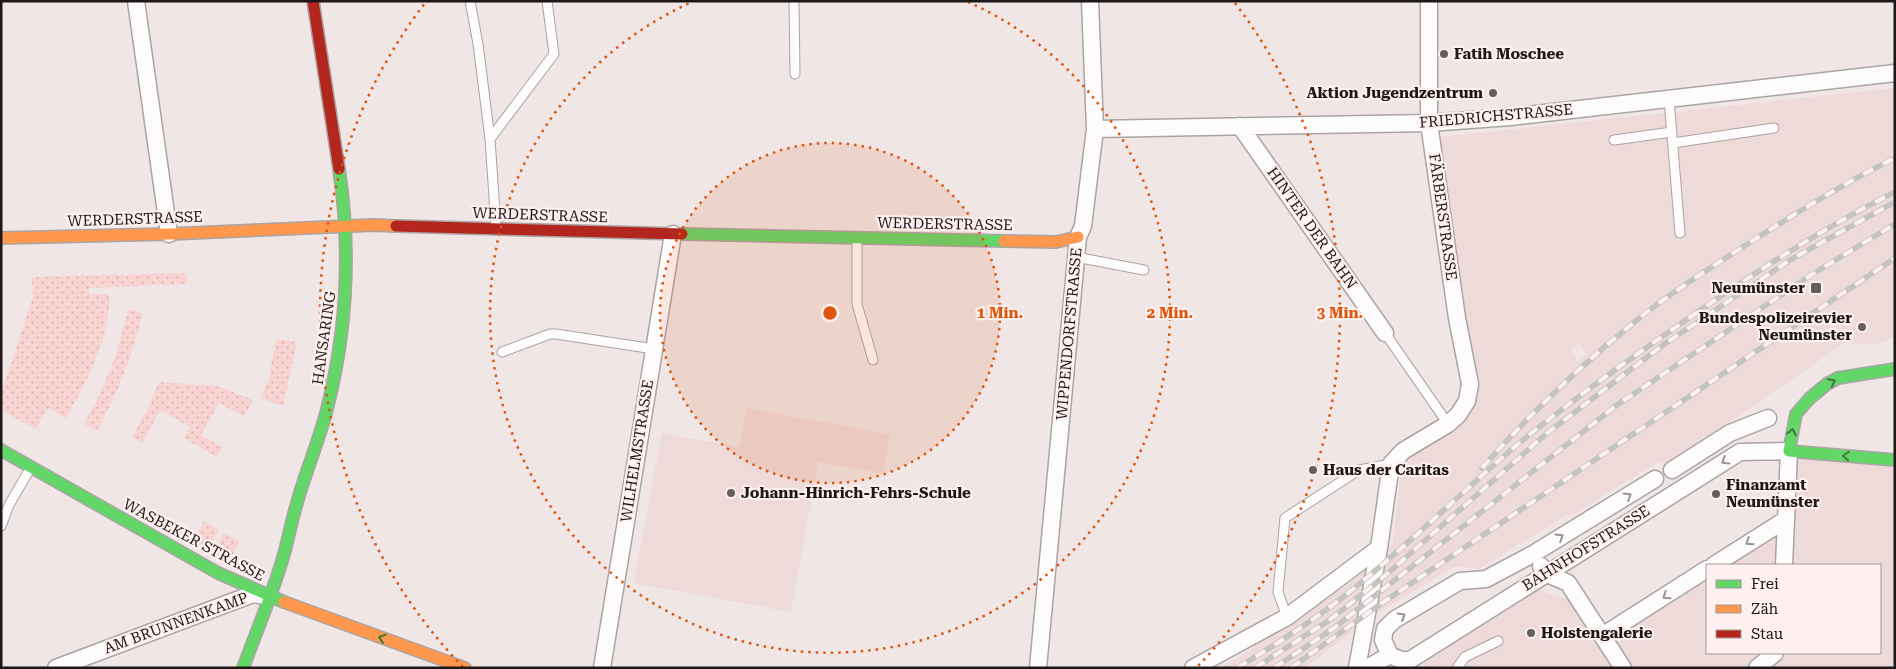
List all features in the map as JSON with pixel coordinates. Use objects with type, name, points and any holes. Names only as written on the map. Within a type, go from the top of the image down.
[{"type":"street","points":[[136,1],[169,234]]},
{"type":"street","name":"HANSARING","points":[[243,668],[282,562],[296,502],[328,405],[337,364],[345,304],[347,266],[344,200],[313,1]]},
{"type":"street","name":"WIPPENDORFSTRASSE","points":[[1038,668],[1078,237],[1083,226],[1095,129],[1090,1]]},
{"type":"street","name":"FÄRBERSTRASSE","points":[[1430,1],[1429,123],[1457,318],[1470,384],[1467,401],[1458,415],[1448,424]]},
{"type":"street","name":"FRIEDRICHSTRASSE","points":[[1095,129],[1429,123],[1510,117],[1895,73]]},
{"type":"street","name":"HINTER DER BAHN","points":[[1240,126],[1385,333]]},
{"type":"street","name":"WERDERSTRASSE","points":[[1,238],[169,234],[346,225],[1056,242],[1078,237]]},
{"type":"street","name":"WILHELMSTRASSE","points":[[602,668],[673,234]]},
{"type":"street","points":[[1784,564],[1788,450],[1796,414],[1810,398],[1827,384],[1838,378],[1895,369]]},
{"type":"street","points":[[1672,470],[1730,433],[1774,416],[1796,414]]},
{"type":"street","points":[[1357,668],[1379,548],[1391,464],[1403,451],[1448,424]]},
{"type":"street","name":"WASBEKER STRASSE","points":[[1,450],[218,573],[269,597],[465,668]]},
{"type":"street","points":[[1788,450],[1895,460]]},
{"type":"street","name":"BAHNHOFSTRASSE","points":[[1655,479],[1533,554],[1486,579],[1460,581],[1394,620],[1385,629],[1384,634],[1384,640],[1390,655],[1401,660],[1410,660],[1545,573],[1740,452],[1788,450]]},
{"type":"street","points":[[1716,564],[1785,520]]},
{"type":"street","points":[[1193,668],[1287,617],[1379,548]]},
{"type":"street","points":[[1533,554],[1545,573],[1568,583],[1623,668]]},
{"type":"street","points":[[1602,636],[1706,570]]},
{"type":"street","name":"AM BRUNNENKAMP","points":[[56,668],[253,594],[269,597]]},
{"type":"street","points":[[1756,668],[1774,654]]},
{"type":"street","points":[[1367,668],[1390,655]]},
{"type":"lane","points":[[470,1],[478,44],[490,140],[496,228]]},
{"type":"lane","points":[[490,140],[554,54],[547,1]]},
{"type":"lane","points":[[794,1],[795,74]]},
{"type":"lane","points":[[1669,99],[1680,233]]},
{"type":"lane","points":[[1673,143],[1774,128]]},
{"type":"lane","points":[[1614,140],[1672,132]]},
{"type":"lane","points":[[857,238],[857,304],[873,360]]},
{"type":"lane","points":[[1076,257],[1144,270]]},
{"type":"lane","name":"HINTER DER BAHN","points":[[1385,333],[1448,424]]},
{"type":"lane","points":[[502,352],[550,334],[654,349]]},
{"type":"lane","points":[[1287,617],[1278,592],[1285,518],[1359,470],[1391,464]]},
{"type":"lane","points":[[1,526],[9,505],[31,467]]},
{"type":"lane","points":[[1457,668],[1465,656],[1498,641]]},
{"type":"shaded area","points":[[1895,88],[1895,336],[1878,344],[1844,343],[1748,410],[1664,463],[1660,461],[1479,569],[1456,566],[1380,611],[1304,668],[1220,668],[1353,581],[1393,544],[1403,451],[1467,401],[1431,138]],"holes":[[[1579,343],[1587,354],[1578,361],[1570,350]]]},
{"type":"shaded area","points":[[186,273],[187,284],[89,288],[89,294],[108,295],[110,304],[106,328],[98,355],[66,418],[48,408],[36,429],[1,410],[1,389],[4,385],[33,297],[32,277]]},
{"type":"shaded area","points":[[128,309],[142,313],[138,330],[124,374],[97,431],[84,424],[111,368]]},
{"type":"shaded area","points":[[276,339],[297,342],[283,406],[261,398],[269,379]]},
{"type":"shaded area","points":[[159,382],[217,386],[251,399],[252,403],[243,416],[219,403],[201,435],[222,447],[217,457],[184,438],[190,427],[160,410],[142,443],[132,437],[148,409]]},
{"type":"shaded area","name":"Johann-Hinrich-Fehrs-Schule","points":[[747,408],[890,434],[883,473],[818,462],[791,612],[634,583],[662,433],[739,447]]},
{"type":"shaded area","points":[[1789,451],[1895,460],[1895,668],[1427,668],[1423,661],[1532,588],[1580,603],[1603,636],[1706,570],[1706,654],[1881,654],[1881,564],[1716,564],[1785,520]]},
{"type":"shaded area","points":[[204,521],[219,530],[209,549],[193,540]]},
{"type":"shaded area","points":[[224,533],[240,541],[229,561],[214,552]]},
{"type":"railway","points":[[1482,468],[1554,393],[1647,312],[1695,278],[1793,215],[1843,185],[1895,158]]},
{"type":"railway","points":[[1237,668],[1296,631],[1352,590],[1518,444],[1602,379],[1765,267],[1842,220],[1895,192]]},
{"type":"railway","points":[[1255,668],[1328,621],[1350,604],[1387,574],[1546,434],[1663,345],[1790,260],[1895,202]]},
{"type":"railway","points":[[1274,668],[1334,628],[1617,405],[1811,275],[1895,224]]},
{"type":"railway","points":[[1291,668],[1382,603],[1895,258]]},
{"type":"traffic: fast","points":[[243,668],[282,561],[295,510],[325,418],[334,376],[343,317],[346,258],[343,199],[339,169]]},
{"type":"traffic: fast","points":[[682,234],[1004,241]]},
{"type":"traffic: fast","points":[[1895,369],[1838,378],[1827,384],[1810,398],[1796,414],[1789,451],[1895,460]]},
{"type":"traffic: fast","points":[[1,450],[218,573],[284,602]]},
{"type":"traffic: slow","points":[[1,238],[169,234],[374,225],[396,226]]},
{"type":"traffic: slow","points":[[1004,241],[1056,242],[1078,237]]},
{"type":"traffic: slow","points":[[284,602],[465,668]]},
{"type":"traffic: jam","points":[[313,1],[339,169]]},
{"type":"traffic: jam","points":[[396,226],[682,234]]},
{"type":"place","name":"Fatih Moschee","points":[[1444,54]]},
{"type":"place","name":"Aktion Jugendzentrum","points":[[1493,93]]},
{"type":"place","name":"Neumünster","points":[[1816,288]]},
{"type":"place","name":"Bundespolizeirevier Neumünster","points":[[1862,327]]},
{"type":"place","name":"Haus der Caritas","points":[[1313,470]]},
{"type":"place","name":"Johann-Hinrich-Fehrs-Schule","points":[[731,493]]},
{"type":"place","name":"Finanzamt Neumünster","points":[[1716,494]]},
{"type":"place","name":"Holstengalerie","points":[[1531,633]]}]
